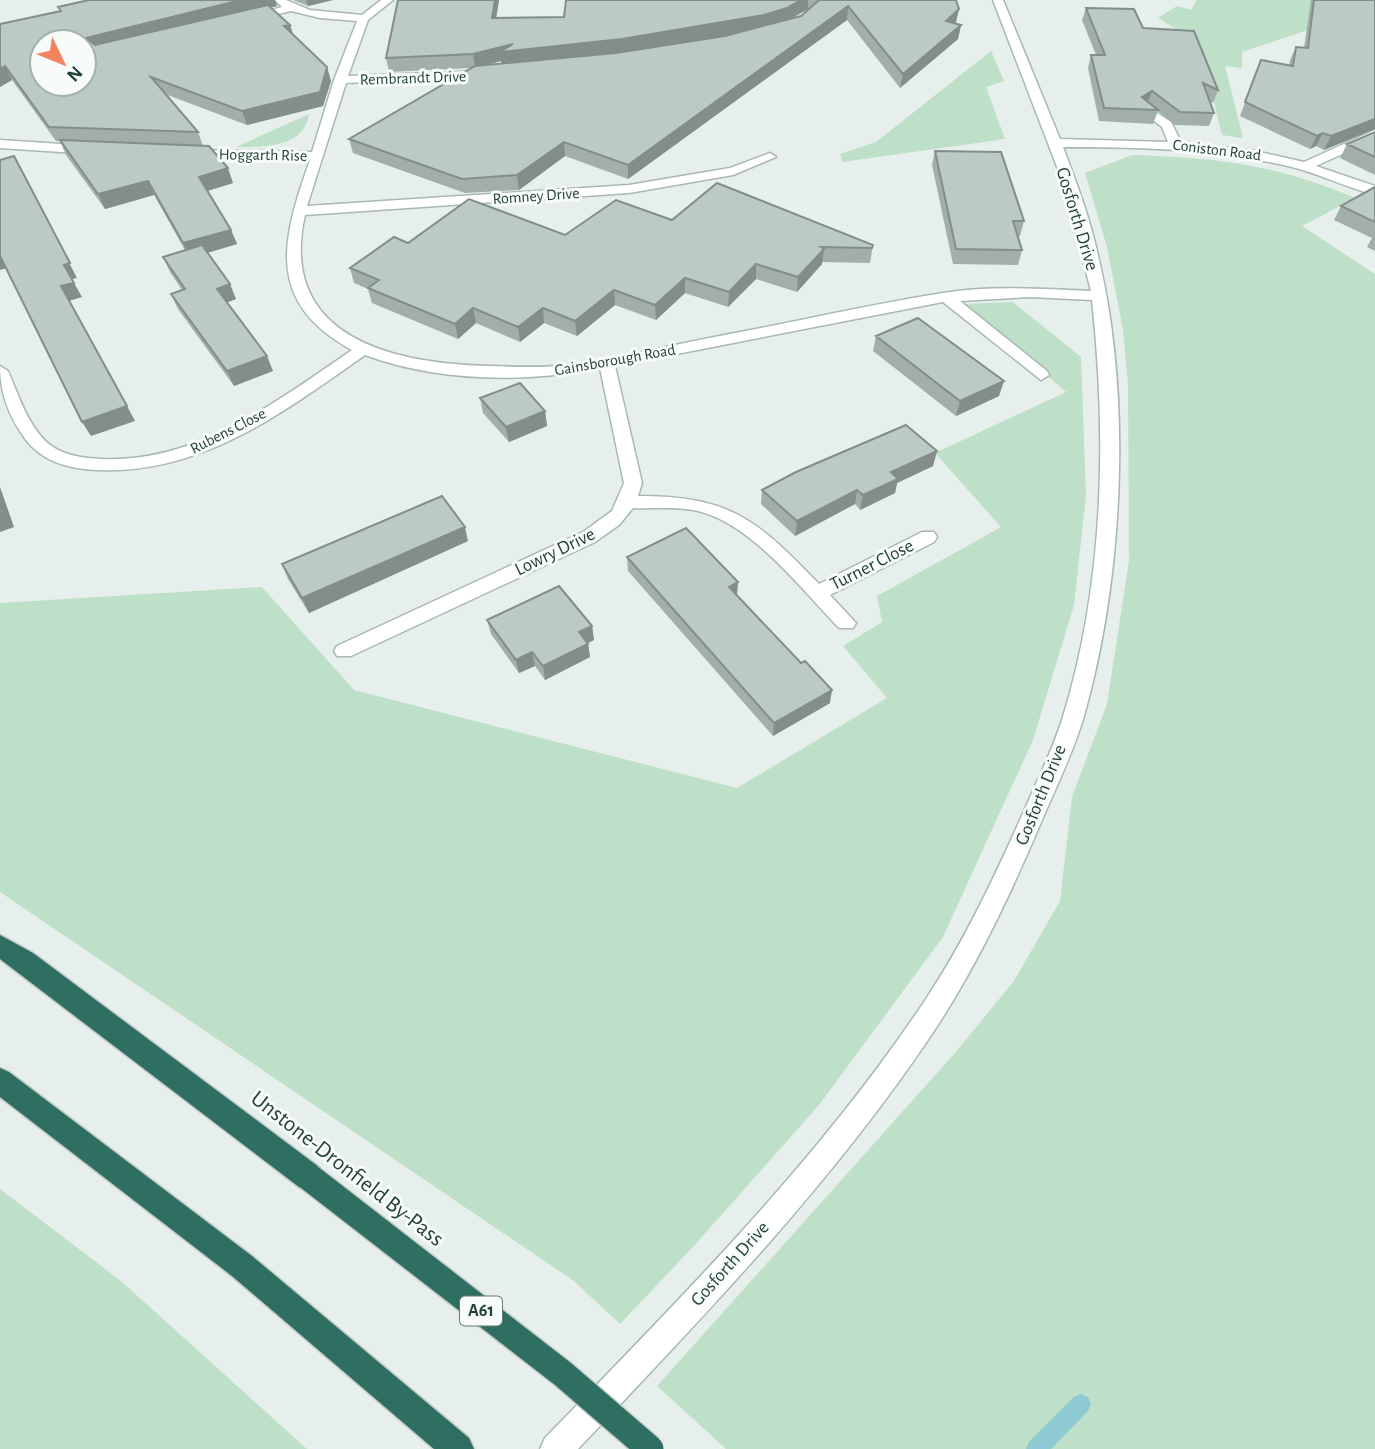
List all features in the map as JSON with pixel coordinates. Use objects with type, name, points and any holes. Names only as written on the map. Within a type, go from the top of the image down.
[{"type":"highway","name":"Unstone-Dronfield By-Pass","points":[[0,946],[24,961],[309,1177],[563,1374],[650,1449]]},
{"type":"highway","points":[[0,1081],[243,1266],[458,1449]]},
{"type":"street","points":[[278,0],[290,8]]},
{"type":"street","points":[[236,21],[290,8],[364,18],[388,0]]},
{"type":"street","name":"Gosforth Drive","points":[[556,1449],[725,1273],[835,1142],[920,1029],[1000,892],[1058,758],[1075,708],[1102,568],[1109,438],[1099,296],[1080,218],[998,0]]},
{"type":"street","name":"Gainsborough Road","points":[[364,18],[340,80],[298,211],[292,254],[298,283],[320,320],[333,334],[364,349],[404,361],[492,372],[567,370],[946,297],[1029,293],[1099,296]]},
{"type":"street","name":"Rembrandt Drive","points":[[340,80],[500,73]]},
{"type":"street","points":[[1146,110],[1167,125],[1175,143]]},
{"type":"street","points":[[1306,166],[1375,134]]},
{"type":"street","name":"Coniston Road","points":[[1053,143],[1175,143],[1233,149],[1306,166],[1375,191]]},
{"type":"street","points":[[0,144],[111,151]]},
{"type":"street","name":"Hoggarth Rise","points":[[179,153],[317,156]]},
{"type":"street","name":"Romney Drive","points":[[298,211],[629,188],[733,171],[770,157]]},
{"type":"street","points":[[946,297],[1041,375]]},
{"type":"street","name":"Rubens Close","points":[[0,371],[28,430],[41,447],[70,461],[105,467],[180,456],[215,441],[256,419],[364,349]]},
{"type":"street","points":[[607,363],[634,483],[630,502]]},
{"type":"street","name":"Turner Close","points":[[630,502],[708,506],[728,516],[756,536],[846,623]]},
{"type":"street","name":"Lowry Drive","points":[[344,651],[589,537],[616,520],[630,502]]},
{"type":"street","name":"Turner Close","points":[[816,594],[928,537]]},
{"type":"green space","points":[[1197,0],[1375,0],[1359,13],[1242,52],[1242,68],[1225,66],[1243,138],[1222,135],[1201,49],[1188,36],[1158,18],[1177,6],[1191,10]]},
{"type":"green space","points":[[991,51],[1004,81],[986,87],[1005,139],[843,162],[840,154],[876,142]]},
{"type":"green space","points":[[309,114],[300,134],[291,139],[271,146],[236,147]]},
{"type":"green space","points":[[1132,155],[1192,158],[1272,170],[1355,198],[1302,226],[1375,274],[1375,1449],[726,1449],[657,1386],[954,1054],[1014,981],[1060,901],[1072,797],[1107,704],[1129,561],[1128,385],[1123,330],[1107,247],[1085,173]]},
{"type":"green space","points":[[1013,302],[1081,357],[1086,496],[1074,605],[1033,740],[943,937],[819,1105],[692,1248],[620,1324],[574,1281],[0,892],[0,603],[262,587],[354,690],[737,788],[887,698],[843,646],[882,622],[877,596],[1001,527],[935,453],[1066,392],[965,304]]},
{"type":"green space","points":[[0,1189],[121,1281],[307,1449],[0,1449]]},
{"type":"building","points":[[89,0],[241,0],[98,35],[98,28],[28,28],[28,98],[5,66],[0,69],[0,24],[61,11],[58,7]]},
{"type":"building","points":[[398,0],[495,0],[492,18],[564,17],[566,0],[801,0],[787,8],[764,15],[622,39],[500,52],[513,44],[473,54],[386,58]]},
{"type":"building","points":[[819,0],[956,0],[959,9],[946,21],[961,25],[903,74],[848,6],[628,165],[564,142],[517,175],[462,179],[349,139],[475,66],[616,53],[725,36],[801,16]]},
{"type":"building","points":[[1314,0],[1375,0],[1375,119],[1331,136],[1323,133],[1317,136],[1245,102],[1261,60],[1293,66],[1296,47],[1308,48]]},
{"type":"building","points":[[268,5],[290,25],[284,26],[327,67],[320,92],[242,111],[151,77],[198,132],[49,127],[28,98],[98,98],[98,44]]},
{"type":"building","points":[[1086,8],[1134,9],[1143,28],[1194,31],[1218,90],[1203,83],[1214,113],[1180,112],[1152,91],[1142,97],[1158,110],[1104,108],[1091,55],[1105,55]]},
{"type":"building","points":[[1375,132],[1375,157],[1347,144]]},
{"type":"building","points":[[60,140],[209,146],[228,168],[199,177],[231,230],[183,243],[148,181],[98,194]]},
{"type":"building","points":[[935,151],[1001,152],[1024,221],[1013,221],[1022,250],[956,249]]},
{"type":"building","points":[[14,156],[70,263],[64,265],[74,283],[61,286],[127,406],[82,422],[0,256],[0,160]]},
{"type":"building","points":[[717,183],[873,245],[872,248],[821,247],[824,249],[798,277],[756,264],[729,292],[685,278],[655,305],[614,290],[575,321],[543,308],[518,327],[473,308],[455,324],[368,288],[379,280],[350,268],[394,237],[408,243],[469,199],[565,235],[616,200],[672,220]]},
{"type":"building","points":[[1375,187],[1375,222],[1341,206]]},
{"type":"building","points":[[202,245],[230,284],[217,289],[267,356],[227,371],[171,294],[185,289],[163,257]]},
{"type":"building","points":[[918,318],[1004,381],[960,401],[876,336]]},
{"type":"building","points":[[520,383],[545,411],[506,427],[480,398]]},
{"type":"building","points":[[906,425],[937,451],[891,472],[898,479],[863,495],[857,490],[797,521],[762,490],[796,472]]},
{"type":"building","points":[[442,496],[465,527],[302,598],[282,564]]},
{"type":"building","points":[[686,528],[738,582],[729,587],[801,663],[805,661],[832,690],[774,723],[627,557]]},
{"type":"building","points":[[559,586],[592,626],[579,632],[588,644],[543,666],[532,652],[516,660],[487,620]]},
{"type":"waterway","points":[[1036,1449],[1081,1404]]}]
